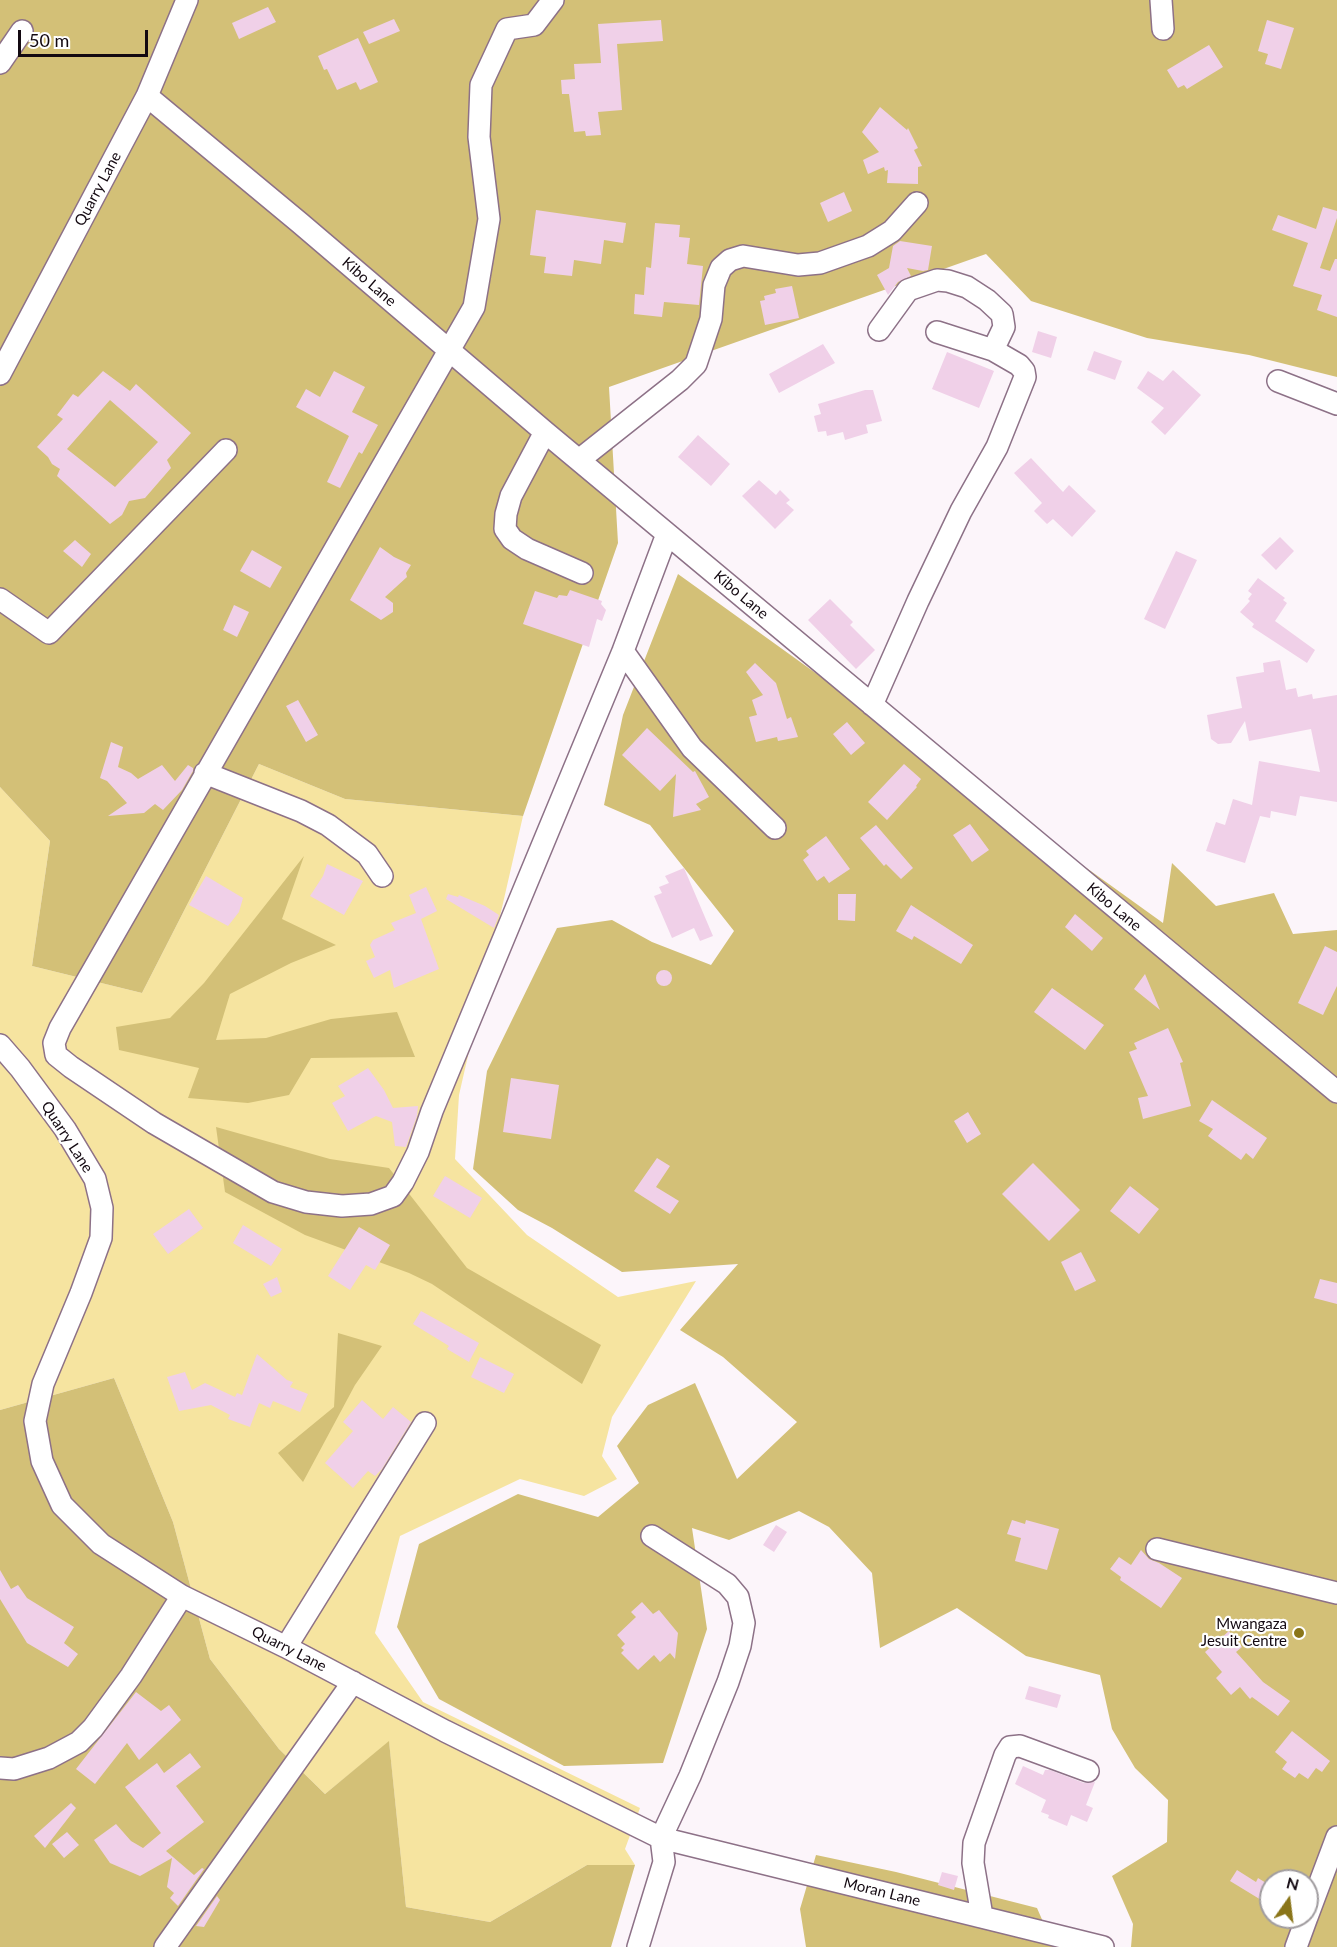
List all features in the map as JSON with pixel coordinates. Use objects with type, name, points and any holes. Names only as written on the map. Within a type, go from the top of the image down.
[{"type":"street","name":"Quarry Lane","points":[[0,374],[8,342],[147,96],[187,0]]},
{"type":"street","points":[[553,0],[534,25],[507,29],[481,85],[479,137],[489,219],[474,307],[447,350],[60,1028],[54,1043],[56,1055],[154,1123],[273,1192],[306,1202],[342,1206],[371,1204],[393,1196],[404,1182],[418,1152],[432,1111],[623,651],[667,534]]},
{"type":"street","points":[[1161,0],[1163,29]]},
{"type":"street","points":[[0,63],[22,32]]},
{"type":"street","name":"Kibo Lane","points":[[147,96],[300,223],[447,350],[1337,1092]]},
{"type":"street","points":[[579,460],[680,380],[696,364],[711,319],[714,285],[721,268],[730,260],[743,256],[798,265],[820,263],[868,246],[892,231],[917,203]]},
{"type":"street","points":[[879,330],[908,291],[937,280],[948,281],[967,287],[987,300],[1002,314],[1004,327],[993,350]]},
{"type":"street","points":[[872,705],[918,601],[962,511],[997,447],[1025,378],[1024,371],[1019,365],[993,350],[937,332]]},
{"type":"street","points":[[1278,381],[1337,405]]},
{"type":"street","points":[[545,432],[511,496],[505,529],[512,539],[527,549],[582,573]]},
{"type":"street","points":[[0,599],[49,633],[226,450]]},
{"type":"street","points":[[623,651],[692,748],[775,828]]},
{"type":"street","points":[[205,773],[301,811],[328,825],[367,854],[382,876]]},
{"type":"street","name":"Quarry Lane","points":[[0,1045],[65,1128],[94,1179],[102,1208],[101,1238],[43,1384],[35,1421],[42,1461],[62,1505],[101,1544],[182,1596],[661,1838]]},
{"type":"street","points":[[286,1647],[425,1423]]},
{"type":"street","points":[[638,1947],[664,1862],[661,1838],[690,1776],[728,1682],[740,1646],[744,1623],[738,1597],[727,1584],[652,1536]]},
{"type":"street","points":[[1157,1549],[1337,1593]]},
{"type":"street","points":[[0,1768],[14,1769],[49,1758],[86,1735],[131,1676],[182,1596]]},
{"type":"street","points":[[165,1947],[353,1682]]},
{"type":"street","points":[[982,1916],[973,1863],[974,1844],[1005,1755],[1010,1747],[1020,1746],[1088,1771]]},
{"type":"street","points":[[1319,1885],[1337,1837]]},
{"type":"street","name":"Moran Lane","points":[[661,1838],[1103,1947]]},
{"type":"street","points":[[1296,1947],[1303,1929]]},
{"type":"shaded area","points":[[0,0],[1337,0],[1337,377],[1249,355],[1147,338],[1031,301],[986,254],[609,387],[618,543],[523,816],[345,799],[259,764],[142,993],[32,966],[50,841],[0,787]]},
{"type":"shaded area","points":[[678,574],[1163,923],[1172,863],[1216,906],[1274,893],[1293,934],[1337,930],[1337,1947],[1131,1947],[1133,1924],[1112,1876],[1167,1842],[1168,1800],[1135,1768],[1112,1729],[1100,1675],[1026,1656],[957,1608],[880,1648],[872,1573],[829,1527],[799,1511],[729,1540],[692,1528],[707,1629],[663,1763],[564,1766],[439,1699],[397,1627],[419,1544],[518,1494],[598,1517],[639,1483],[617,1446],[648,1405],[695,1383],[737,1479],[797,1422],[723,1357],[680,1330],[738,1264],[622,1272],[552,1228],[518,1210],[473,1169],[487,1071],[557,928],[612,920],[652,942],[711,965],[734,931],[650,825],[604,805],[623,715]]},
{"type":"shaded area","points":[[259,764],[345,799],[523,816],[459,1095],[455,1159],[527,1235],[618,1297],[696,1281],[612,1417],[602,1456],[617,1479],[584,1496],[520,1479],[400,1536],[375,1633],[423,1702],[640,1808],[625,1849],[635,1865],[587,1865],[490,1922],[406,1907],[389,1742],[325,1794],[279,1749],[210,1659],[173,1522],[114,1378],[0,1410],[0,787],[50,841],[32,966],[142,993]]},
{"type":"shaded area","points":[[304,856],[282,919],[336,945],[291,963],[230,994],[216,1040],[266,1038],[331,1019],[397,1012],[415,1057],[311,1058],[289,1095],[248,1103],[188,1098],[199,1068],[119,1050],[116,1027],[170,1018],[204,983]]},
{"type":"shaded area","points":[[216,1127],[330,1159],[389,1168],[467,1268],[601,1345],[582,1384],[432,1284],[409,1273],[305,1235],[225,1192]]},
{"type":"shaded area","points":[[338,1333],[382,1346],[355,1385],[303,1482],[278,1453],[334,1407]]},
{"type":"shaded area","points":[[114,1378],[173,1522],[210,1659],[279,1749],[325,1794],[389,1741],[406,1907],[490,1922],[587,1865],[635,1865],[611,1947],[0,1947],[0,1410]]},
{"type":"shaded area","points":[[816,1855],[896,1872],[1037,1908],[1054,1947],[806,1947],[800,1909]]},
{"type":"building","points":[[268,7],[276,22],[239,39],[232,23]]},
{"type":"building","points":[[394,19],[400,31],[369,44],[363,32]]},
{"type":"building","points":[[661,20],[663,41],[617,44],[622,110],[598,112],[601,135],[586,136],[585,131],[574,132],[569,94],[562,94],[561,80],[575,79],[574,64],[601,63],[598,24]]},
{"type":"building","points":[[1267,20],[1294,28],[1281,69],[1265,64],[1268,54],[1258,51]]},
{"type":"building","points":[[358,38],[378,82],[360,90],[356,82],[337,90],[318,56]]},
{"type":"building","points":[[1209,45],[1223,67],[1187,89],[1184,85],[1178,88],[1167,70]]},
{"type":"building","points":[[880,107],[907,130],[908,128],[918,148],[914,150],[922,166],[918,167],[918,184],[887,183],[888,170],[885,171],[884,167],[868,174],[863,160],[879,152],[862,132]]},
{"type":"building","points":[[844,192],[852,211],[828,222],[820,203]]},
{"type":"building","points":[[1323,207],[1337,211],[1337,218],[1320,268],[1330,271],[1337,259],[1337,317],[1317,310],[1322,295],[1293,286],[1308,243],[1272,230],[1278,215],[1316,229]]},
{"type":"building","points":[[536,210],[626,223],[623,243],[604,240],[601,264],[574,260],[572,276],[544,273],[546,257],[530,255]]},
{"type":"building","points":[[655,223],[680,225],[679,237],[690,238],[687,264],[703,266],[699,305],[664,302],[662,317],[634,314],[635,294],[644,295],[646,267],[651,268]]},
{"type":"building","points":[[900,241],[932,246],[928,270],[907,268],[911,276],[898,282],[888,295],[877,275],[889,268],[893,246]]},
{"type":"building","points":[[792,286],[799,318],[765,325],[760,301],[765,300],[764,296],[776,293],[775,289]]},
{"type":"building","points":[[1038,331],[1057,337],[1051,358],[1032,352]]},
{"type":"building","points":[[823,344],[835,363],[779,393],[769,374]]},
{"type":"building","points":[[1094,351],[1122,361],[1115,380],[1087,370]]},
{"type":"building","points":[[947,352],[994,371],[979,408],[932,389]]},
{"type":"building","points":[[1173,370],[1201,395],[1165,435],[1151,422],[1164,408],[1137,388],[1148,371],[1163,381]]},
{"type":"building","points":[[103,371],[130,391],[136,384],[191,433],[167,460],[171,468],[145,498],[129,501],[122,515],[110,524],[57,476],[60,469],[52,464],[37,447],[63,419],[57,415],[73,394],[78,397]],"holes":[[[110,400],[158,442],[115,487],[67,449]]]},
{"type":"building","points":[[334,371],[365,387],[352,412],[378,425],[362,454],[359,452],[340,488],[327,482],[349,436],[296,407],[306,389],[320,397]]},
{"type":"building","points":[[865,390],[873,390],[882,421],[866,425],[868,433],[845,440],[843,432],[827,436],[826,431],[818,432],[814,416],[821,414],[818,404]]},
{"type":"building","points":[[698,435],[730,464],[711,486],[678,457]]},
{"type":"building","points":[[1031,458],[1063,492],[1069,485],[1096,511],[1072,537],[1053,519],[1047,524],[1034,511],[1042,503],[1014,473]]},
{"type":"building","points":[[759,480],[776,495],[780,490],[790,500],[786,503],[794,510],[775,529],[742,496]]},
{"type":"building","points":[[1280,537],[1294,551],[1276,570],[1261,555]]},
{"type":"building","points":[[75,540],[91,554],[82,567],[63,551]]},
{"type":"building","points":[[380,547],[411,565],[406,573],[407,577],[385,597],[393,603],[393,612],[381,620],[350,600]]},
{"type":"building","points":[[252,550],[282,567],[270,588],[240,571]]},
{"type":"building","points":[[1176,551],[1197,560],[1165,629],[1144,619]]},
{"type":"building","points":[[1258,578],[1285,598],[1283,600],[1287,603],[1275,621],[1315,650],[1307,663],[1252,627],[1254,624],[1240,612],[1250,601],[1248,599],[1252,594],[1248,591]]},
{"type":"building","points":[[570,590],[602,601],[601,604],[606,610],[602,621],[597,619],[589,647],[523,624],[535,591],[557,598],[559,595],[567,596]]},
{"type":"building","points":[[830,599],[853,622],[850,625],[875,650],[856,669],[808,620]]},
{"type":"building","points":[[234,605],[249,612],[237,637],[223,630]]},
{"type":"building","points":[[1280,660],[1286,690],[1296,688],[1298,697],[1312,694],[1313,699],[1337,695],[1337,802],[1300,796],[1296,816],[1271,811],[1270,818],[1260,816],[1245,863],[1206,851],[1216,822],[1225,825],[1233,799],[1252,805],[1259,761],[1320,772],[1311,729],[1249,741],[1245,721],[1231,743],[1218,744],[1211,739],[1207,715],[1242,708],[1236,677],[1264,672],[1263,663]]},
{"type":"building","points":[[755,663],[776,683],[787,719],[791,717],[798,737],[778,741],[777,737],[756,742],[749,717],[757,715],[752,700],[763,695],[746,672]]},
{"type":"building","points":[[298,700],[318,735],[306,742],[286,706]]},
{"type":"building","points":[[847,722],[865,743],[851,755],[833,734]]},
{"type":"building","points":[[647,728],[693,772],[695,771],[709,797],[696,804],[701,810],[673,817],[676,774],[660,791],[622,755]]},
{"type":"building","points":[[111,742],[123,747],[118,767],[138,779],[162,765],[175,781],[188,765],[193,768],[193,771],[182,790],[163,810],[155,804],[144,813],[108,816],[127,803],[107,781],[100,778]]},
{"type":"building","points":[[904,764],[921,779],[917,787],[887,820],[868,802]]},
{"type":"building","points":[[970,824],[989,850],[972,862],[953,835]]},
{"type":"building","points":[[876,825],[913,868],[901,879],[886,864],[884,866],[860,838]]},
{"type":"building","points":[[826,836],[850,869],[829,883],[824,876],[817,881],[803,860],[809,855],[806,851]]},
{"type":"building","points":[[327,864],[363,881],[344,915],[310,896],[323,876]]},
{"type":"building","points":[[684,868],[713,936],[700,941],[694,928],[672,938],[654,896],[662,893],[659,887],[669,883],[665,876]]},
{"type":"building","points":[[206,876],[243,898],[239,912],[228,926],[189,905]]},
{"type":"building","points":[[426,887],[437,911],[421,919],[439,969],[394,988],[390,970],[374,978],[366,961],[375,957],[370,945],[373,940],[395,930],[391,923],[416,913],[409,895]]},
{"type":"building","points":[[448,894],[458,897],[459,895],[499,915],[494,928],[446,899]]},
{"type":"building","points":[[838,894],[856,894],[855,921],[838,920]]},
{"type":"building","points":[[911,905],[973,945],[961,964],[914,936],[912,940],[896,931]]},
{"type":"building","points":[[1075,914],[1103,938],[1092,951],[1065,927]]},
{"type":"building","points":[[1325,946],[1337,952],[1337,986],[1323,1015],[1298,1003]]},
{"type":"building","points":[[664,970],[672,978],[664,986],[656,978]]},
{"type":"building","points":[[1145,974],[1160,1010],[1134,989]]},
{"type":"building","points":[[1052,988],[1104,1025],[1085,1050],[1034,1012]]},
{"type":"building","points":[[1168,1028],[1183,1062],[1180,1063],[1191,1106],[1143,1119],[1138,1098],[1148,1096],[1129,1052],[1137,1049],[1134,1043]]},
{"type":"building","points":[[368,1068],[384,1090],[393,1108],[418,1106],[417,1116],[406,1147],[395,1146],[392,1122],[376,1116],[348,1131],[332,1103],[345,1096],[338,1086]]},
{"type":"building","points":[[511,1078],[559,1085],[551,1139],[503,1132]]},
{"type":"building","points":[[1212,1100],[1267,1138],[1253,1159],[1246,1153],[1241,1160],[1208,1136],[1213,1129],[1199,1121]]},
{"type":"building","points":[[968,1112],[981,1134],[967,1143],[954,1121]]},
{"type":"building","points":[[657,1158],[670,1166],[656,1187],[679,1201],[670,1214],[634,1191]]},
{"type":"building","points":[[1033,1163],[1080,1210],[1049,1241],[1002,1194]]},
{"type":"building","points":[[445,1176],[482,1198],[470,1218],[433,1196]]},
{"type":"building","points":[[1130,1186],[1159,1209],[1139,1234],[1110,1211]]},
{"type":"building","points":[[189,1209],[203,1228],[168,1254],[153,1234]]},
{"type":"building","points":[[243,1225],[282,1249],[271,1266],[233,1243]]},
{"type":"building","points":[[359,1227],[390,1245],[375,1270],[366,1265],[350,1290],[328,1276]]},
{"type":"building","points":[[1081,1252],[1096,1281],[1075,1291],[1061,1262]]},
{"type":"building","points":[[277,1277],[282,1292],[271,1297],[263,1284]]},
{"type":"building","points":[[1320,1279],[1337,1283],[1337,1304],[1314,1298]]},
{"type":"building","points":[[421,1311],[479,1343],[469,1362],[447,1349],[449,1346],[413,1324]]},
{"type":"building","points":[[257,1354],[287,1380],[293,1382],[290,1387],[308,1394],[300,1412],[273,1401],[270,1408],[259,1403],[250,1427],[228,1419],[230,1415],[211,1405],[179,1411],[167,1377],[185,1372],[192,1390],[205,1383],[235,1397],[237,1393],[242,1395]]},
{"type":"building","points":[[480,1357],[514,1374],[504,1393],[471,1377]]},
{"type":"building","points":[[362,1400],[383,1419],[393,1407],[411,1422],[382,1469],[375,1476],[368,1471],[353,1488],[325,1463],[353,1431],[343,1422]]},
{"type":"building","points":[[1012,1520],[1025,1524],[1026,1520],[1059,1529],[1047,1570],[1015,1561],[1021,1538],[1007,1534]]},
{"type":"building","points":[[776,1525],[787,1532],[774,1552],[763,1545]]},
{"type":"building","points":[[1141,1550],[1149,1559],[1182,1578],[1161,1608],[1120,1580],[1121,1577],[1110,1569],[1119,1557],[1131,1565]]},
{"type":"building","points":[[0,1570],[11,1589],[18,1585],[27,1598],[74,1627],[64,1643],[78,1654],[68,1667],[27,1643],[0,1599]]},
{"type":"building","points":[[642,1602],[653,1614],[659,1610],[678,1633],[675,1659],[670,1653],[660,1662],[654,1655],[638,1670],[621,1653],[624,1650],[621,1648],[625,1644],[617,1635],[636,1617],[631,1612]]},
{"type":"building","points":[[1229,1631],[1242,1647],[1236,1652],[1263,1682],[1290,1701],[1278,1716],[1252,1697],[1250,1699],[1240,1687],[1231,1695],[1216,1678],[1222,1672],[1205,1652]]},
{"type":"building","points":[[1029,1686],[1061,1695],[1057,1708],[1025,1699]]},
{"type":"building","points":[[136,1692],[161,1711],[169,1705],[181,1720],[139,1760],[127,1743],[95,1784],[76,1769]]},
{"type":"building","points":[[1292,1731],[1330,1761],[1322,1772],[1316,1768],[1308,1779],[1299,1773],[1295,1778],[1282,1769],[1287,1762],[1275,1752]]},
{"type":"building","points":[[190,1753],[201,1767],[176,1786],[204,1822],[166,1851],[194,1875],[202,1868],[204,1869],[178,1906],[170,1898],[174,1893],[167,1887],[172,1858],[140,1876],[110,1863],[94,1840],[116,1824],[131,1841],[143,1848],[161,1833],[125,1787],[157,1763],[164,1773]]},
{"type":"building","points":[[1023,1766],[1043,1775],[1045,1770],[1050,1770],[1084,1783],[1095,1782],[1086,1805],[1093,1808],[1087,1822],[1071,1815],[1067,1826],[1048,1818],[1049,1815],[1041,1812],[1046,1800],[1015,1784]]},
{"type":"building","points":[[71,1803],[76,1808],[45,1848],[34,1836]]},
{"type":"building","points":[[67,1832],[79,1845],[64,1858],[52,1844]]},
{"type":"building","points":[[1237,1870],[1256,1882],[1258,1878],[1259,1899],[1230,1881]]},
{"type":"building","points":[[942,1872],[958,1876],[954,1890],[938,1885]]},
{"type":"building","points":[[217,1896],[220,1900],[204,1927],[196,1926]]},
{"type":"place","name":"Mwangaza Jesuit Centre","points":[[1299,1633]]}]
